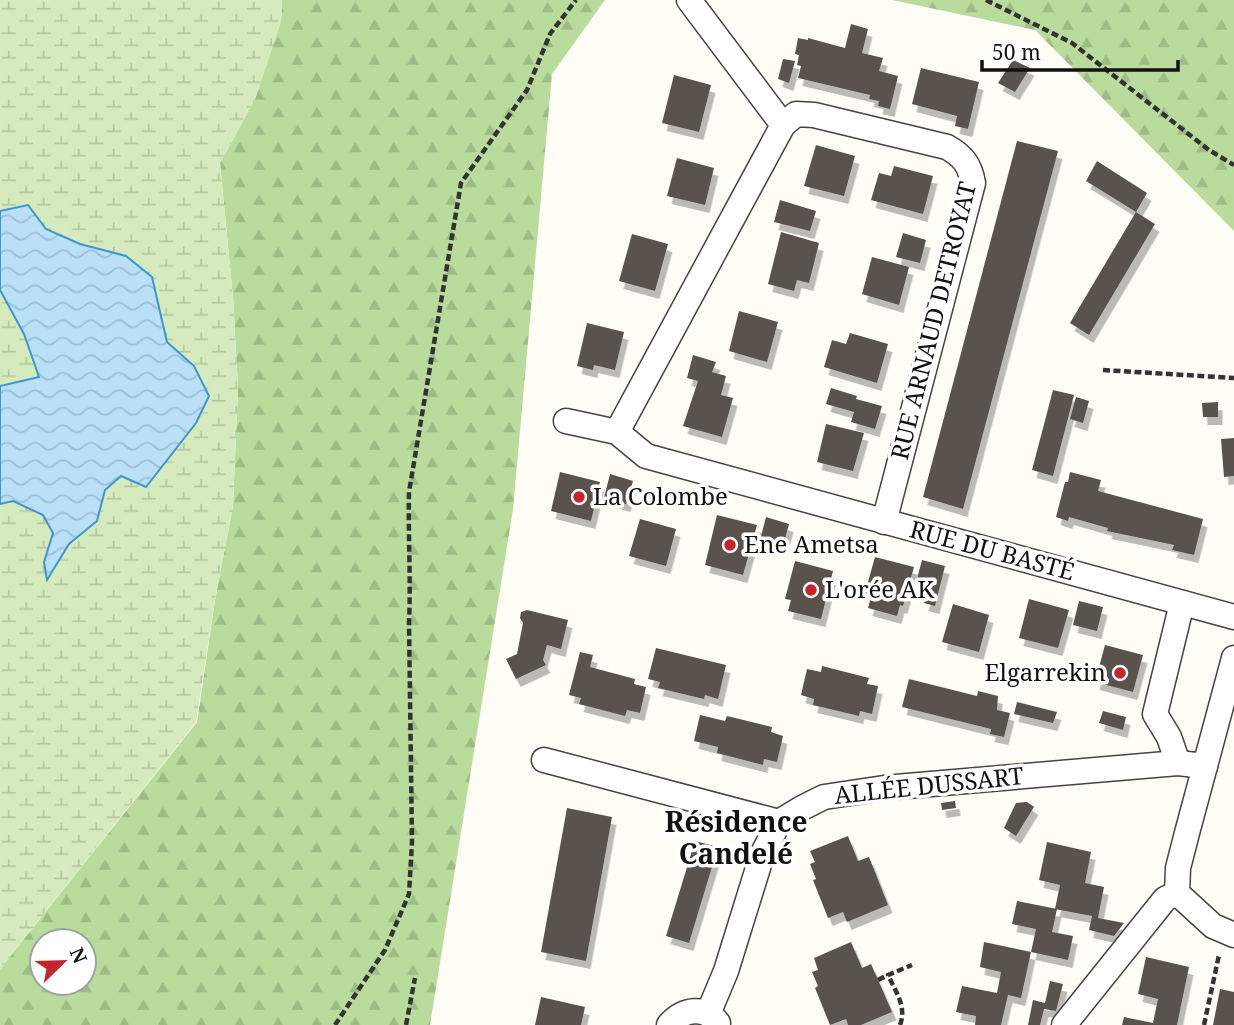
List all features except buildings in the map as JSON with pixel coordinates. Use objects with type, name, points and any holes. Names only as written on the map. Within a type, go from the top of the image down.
[{"type":"street","points":[[617,432],[783,125],[689,0]]},
{"type":"street","name":"RUE ARNAUD DETROYAT","points":[[783,125],[796,114],[827,118],[947,147],[961,155],[971,169],[973,183],[884,522]]},
{"type":"street","name":"RUE DU BASTÉ","points":[[566,421],[617,432],[646,456],[1234,617]]},
{"type":"street","points":[[1178,763],[1169,737],[1154,714],[1182,603]]},
{"type":"street","points":[[1229,933],[1213,926],[1177,893],[1178,867],[1234,658]]},
{"type":"street","points":[[544,760],[779,822],[762,855],[714,1019],[698,1011],[687,1011],[669,1025]]},
{"type":"street","name":"ALLÉE DUSSART","points":[[779,822],[824,797],[884,788],[1178,763],[1205,766]]},
{"type":"street","points":[[1064,1025],[1165,900],[1177,893]]},
{"type":"path","points":[[335,1025],[384,950],[409,894],[412,842],[407,540],[409,492],[461,183],[527,90],[550,34],[576,0]]},
{"type":"path","points":[[986,0],[1072,43],[1209,150],[1234,165]]},
{"type":"path","points":[[1103,370],[1234,378]]},
{"type":"path","points":[[1204,1025],[1229,933]]},
{"type":"path","points":[[878,980],[912,965]]},
{"type":"path","points":[[888,975],[902,1005],[904,1015],[900,1025]]},
{"type":"path","points":[[406,1025],[415,978]]},
{"type":"green space","points":[[0,0],[282,0],[281,21],[255,99],[220,163],[233,298],[238,387],[233,506],[196,722],[33,927],[28,927],[28,934],[0,969]]},
{"type":"green space","points":[[282,0],[605,0],[552,74],[513,509],[430,1025],[0,1025],[0,969],[28,934],[28,997],[98,997],[98,927],[33,927],[197,722],[215,600],[233,506],[238,387],[233,298],[220,163],[255,99],[281,21]]},
{"type":"green space","points":[[892,0],[1234,0],[1234,231],[1035,30]]},
{"type":"water","points":[[28,205],[46,229],[80,244],[126,256],[152,277],[167,342],[194,366],[209,396],[196,423],[146,487],[121,476],[105,490],[97,521],[69,544],[47,580],[44,562],[53,533],[43,515],[13,501],[0,504],[0,386],[39,377],[24,334],[0,290],[0,211]]},
{"type":"place","name":"La Colombe","points":[[579,497]]},
{"type":"place","name":"Ene Ametsa","points":[[730,545]]},
{"type":"place","name":"L'orée AK","points":[[811,590]]},
{"type":"place","name":"Elgarrekin","points":[[1120,673]]},
{"type":"district","name":"Résidence Candelé","points":[[736,838]]}]
